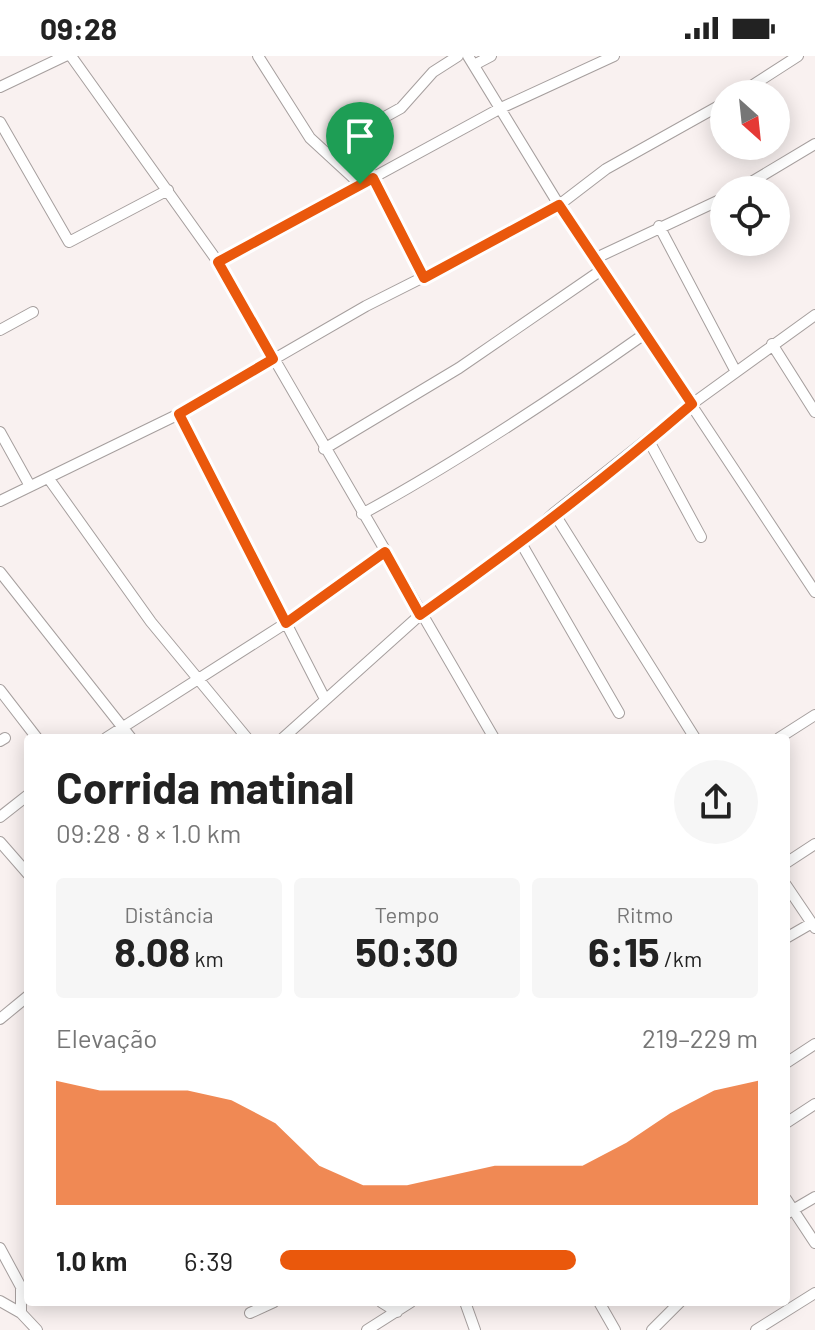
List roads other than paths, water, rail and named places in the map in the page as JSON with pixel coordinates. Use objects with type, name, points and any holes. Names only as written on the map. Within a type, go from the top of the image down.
[{"type":"street","points":[[0,87],[65,56]]},
{"type":"street","points":[[71,56],[218,262],[492,734]]},
{"type":"street","points":[[258,56],[310,138],[360,184]]},
{"type":"street","points":[[363,129],[401,108],[433,72],[458,56]]},
{"type":"street","points":[[491,56],[471,60],[559,205],[815,592]]},
{"type":"street","points":[[218,262],[501,108],[614,56]]},
{"type":"street","points":[[761,80],[798,56]]},
{"type":"street","points":[[0,501],[179,414],[273,359],[559,205],[606,169],[710,111]]},
{"type":"street","points":[[0,122],[69,242],[168,190]]},
{"type":"street","points":[[761,176],[815,144]]},
{"type":"street","points":[[373,178],[424,278]]},
{"type":"street","points":[[596,258],[710,204]]},
{"type":"street","points":[[659,226],[736,372]]},
{"type":"street","points":[[324,449],[459,368],[603,269]]},
{"type":"street","points":[[0,330],[33,312]]},
{"type":"street","points":[[298,733],[325,699],[420,615],[521,543],[554,513],[692,404],[815,315]]},
{"type":"street","points":[[362,514],[512,425],[646,333]]},
{"type":"street","points":[[772,344],[815,412]]},
{"type":"street","points":[[179,414],[325,699]]},
{"type":"street","points":[[0,432],[30,486]]},
{"type":"street","points":[[649,441],[701,537]]},
{"type":"street","points":[[49,479],[151,622],[244,734]]},
{"type":"street","points":[[554,513],[692,734]]},
{"type":"street","points":[[521,543],[619,713]]},
{"type":"street","points":[[112,734],[286,623],[385,552]]},
{"type":"street","points":[[0,572],[128,734]]},
{"type":"street","points":[[0,690],[34,734]]},
{"type":"street","points":[[785,734],[815,715]]},
{"type":"street","points":[[0,817],[24,798]]},
{"type":"street","points":[[0,842],[24,869]]},
{"type":"street","points":[[790,860],[815,844]]},
{"type":"street","points":[[790,891],[814,926],[790,936]]},
{"type":"street","points":[[0,1019],[24,999]]},
{"type":"street","points":[[790,1060],[815,1044]]},
{"type":"street","points":[[790,1120],[815,1104]]},
{"type":"street","points":[[815,1197],[790,1212],[815,1243]]},
{"type":"street","points":[[0,1248],[21,1287],[21,1313]]},
{"type":"street","points":[[756,1330],[815,1293]]},
{"type":"street","points":[[0,1301],[21,1313],[37,1330]]},
{"type":"street","points":[[250,1313],[265,1306]]},
{"type":"street","points":[[387,1306],[397,1312]]},
{"type":"street","points":[[367,1330],[405,1306]]},
{"type":"street","points":[[466,1306],[475,1330]]},
{"type":"street","points":[[601,1306],[615,1330]]},
{"type":"street","points":[[652,1330],[676,1306]]}]
